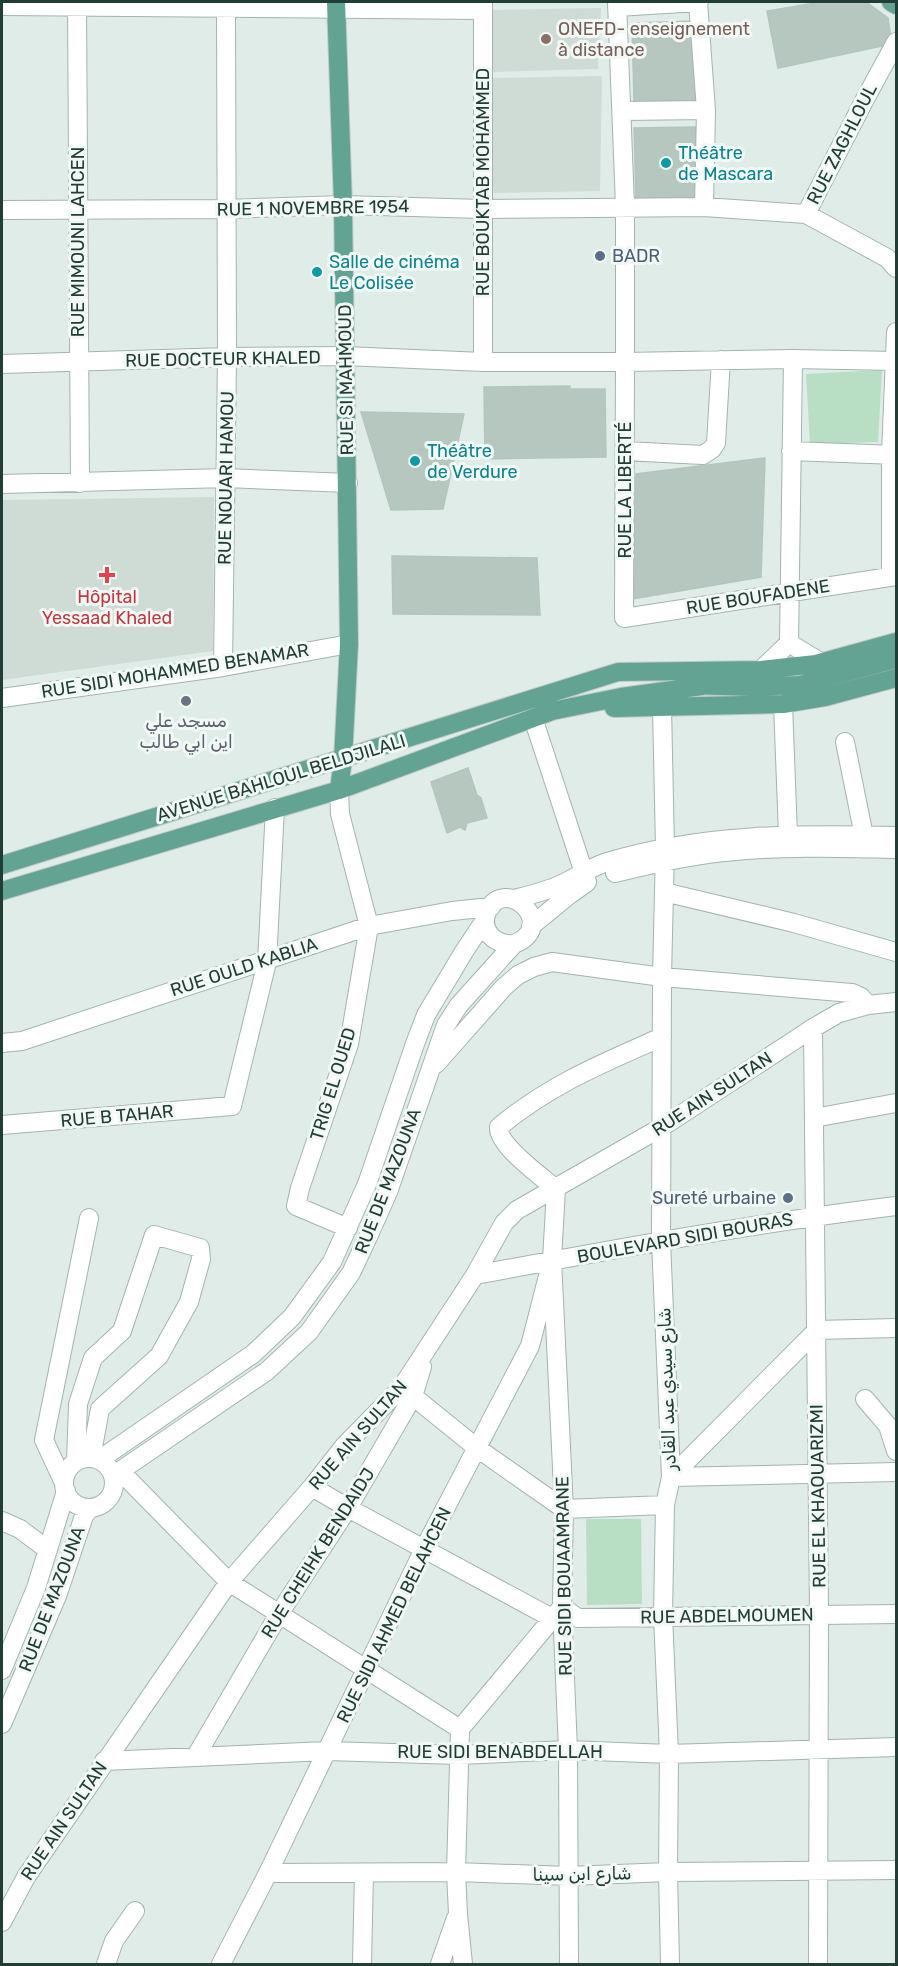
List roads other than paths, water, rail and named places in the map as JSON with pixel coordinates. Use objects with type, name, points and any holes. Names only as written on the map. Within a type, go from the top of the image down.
[{"type":"main road","points":[[891,2],[897,5]]},
{"type":"main road","name":"RUE SI MAHMOUD","points":[[336,5],[344,205],[349,644],[343,759],[339,790]]},
{"type":"main road","name":"AVENUE BAHLOUL BELDJILALI","points":[[2,865],[618,672],[761,670],[820,662],[897,642]]},
{"type":"main road","points":[[702,686],[800,685],[897,659]]},
{"type":"main road","name":"AVENUE BAHLOUL BELDJILALI","points":[[552,711],[783,704],[825,697],[897,678]]},
{"type":"main road","name":"AVENUE BAHLOUL BELDJILALI","points":[[560,690],[653,681],[702,686]]},
{"type":"main road","name":"AVENUE BAHLOUL BELDJILALI","points":[[2,891],[339,790],[552,711],[611,699],[702,686]]},
{"type":"street","points":[[617,4],[698,2],[706,110],[704,207]]},
{"type":"street","points":[[2,6],[77,3],[483,6]]},
{"type":"street","name":"RUE MIMOUNI LAHCEN","points":[[77,3],[80,483]]},
{"type":"street","name":"RUE LA LIBERTÉ","points":[[617,4],[625,206],[624,618]]},
{"type":"street","name":"RUE NOUARI HAMOU","points":[[223,667],[227,357],[226,5]]},
{"type":"street","name":"RUE BOUKTAB MOHAMMED","points":[[483,6],[483,362]]},
{"type":"street","name":"RUE ZAGHLOUL","points":[[806,214],[897,42]]},
{"type":"street","points":[[622,111],[706,110]]},
{"type":"street","name":"RUE 1 NOVEMBRE 1954","points":[[2,210],[227,209],[344,205],[482,208],[625,206],[704,207],[806,214]]},
{"type":"street","points":[[806,214],[887,258],[897,268]]},
{"type":"street","points":[[894,576],[897,332]]},
{"type":"street","name":"RUE DOCTEUR KHALED","points":[[2,364],[345,356],[483,362],[793,359],[895,361]]},
{"type":"street","points":[[761,670],[789,643],[793,359]]},
{"type":"street","points":[[625,451],[703,455],[712,450],[716,442],[721,360]]},
{"type":"street","points":[[790,452],[894,454]]},
{"type":"street","points":[[2,484],[226,478],[348,483]]},
{"type":"street","name":"RUE BOUFADENE","points":[[624,618],[894,576]]},
{"type":"street","points":[[789,643],[820,662]]},
{"type":"street","name":"RUE SIDI MOHAMMED BENAMAR","points":[[2,698],[223,667],[349,644]]},
{"type":"street","points":[[783,704],[788,835]]},
{"type":"street","name":"شارع سيدي عبد القادر","points":[[662,707],[665,855],[661,1241],[671,1478],[665,1505],[663,1617],[669,1754],[670,1965]]},
{"type":"street","points":[[533,718],[585,877]]},
{"type":"street","points":[[845,742],[864,842]]},
{"type":"street","points":[[339,790],[340,814],[369,926]]},
{"type":"street","points":[[267,958],[275,808]]},
{"type":"street","points":[[665,855],[752,836],[788,835],[864,842],[897,849]]},
{"type":"street","points":[[585,877],[514,899],[501,899],[488,914],[489,934],[500,943],[514,944],[525,938],[531,926],[569,894],[585,877],[607,862],[665,855],[864,842],[897,836]]},
{"type":"street","points":[[664,892],[764,915],[897,952]]},
{"type":"street","points":[[514,899],[528,909],[531,926]]},
{"type":"street","name":"RUE OULD KABLIA","points":[[2,1043],[22,1041],[369,926],[452,911],[488,914]]},
{"type":"street","name":"RUE DE MAZOUNA","points":[[86,1457],[261,1347],[292,1317],[332,1262],[367,1184],[426,1015],[488,914]]},
{"type":"street","name":"TRIG EL OUED","points":[[348,1228],[296,1206],[349,1044],[369,926]]},
{"type":"street","name":"RUE DE MAZOUNA","points":[[117,1475],[267,1371],[309,1332],[356,1264],[388,1192],[446,1025],[459,1005],[514,944]]},
{"type":"street","name":"RUE B TAHAR","points":[[2,1125],[232,1106],[267,958]]},
{"type":"street","points":[[430,1071],[504,987],[518,975],[552,962],[662,977],[852,993],[861,997],[868,1005]]},
{"type":"street","name":"RUE AIN SULTAN","points":[[429,1345],[475,1275],[504,1223],[518,1209],[662,1127],[839,1013],[868,1005],[897,1002]]},
{"type":"street","name":"RUE EL KHAOUARIZMI","points":[[813,1028],[819,1614],[818,1965]]},
{"type":"street","points":[[556,1189],[505,1144],[498,1134],[499,1127],[533,1101],[575,1075],[662,1037]]},
{"type":"street","points":[[814,1119],[897,1103]]},
{"type":"street","name":"RUE SIDI BOUAAMRANE","points":[[556,1189],[552,1260],[564,1509],[569,1965]]},
{"type":"street","name":"BOULEVARD SIDI BOURAS","points":[[475,1275],[661,1241],[816,1216],[897,1206]]},
{"type":"street","points":[[89,1218],[44,1440],[65,1487],[75,1503],[90,1508],[97,1507],[109,1499],[117,1475]]},
{"type":"street","points":[[65,1487],[66,1475],[86,1457],[100,1409],[159,1356],[189,1302],[201,1259],[200,1248],[154,1235],[122,1331],[93,1358],[78,1404],[86,1457]]},
{"type":"street","name":"RUE SIDI AHMED BELAHCEN","points":[[221,1965],[368,1669],[424,1549],[530,1346],[552,1260]]},
{"type":"street","points":[[671,1478],[817,1330],[897,1328]]},
{"type":"street","name":"RUE CHEIHK BENDAIDJ","points":[[196,1756],[279,1614],[348,1508],[429,1345]]},
{"type":"street","points":[[407,1391],[477,1448],[564,1509],[665,1505]]},
{"type":"street","name":"RUE AIN SULTAN","points":[[2,1922],[26,1877],[229,1582],[312,1487],[345,1445],[407,1391]]},
{"type":"street","points":[[865,1399],[888,1426],[897,1451]]},
{"type":"street","points":[[44,1440],[109,1468],[229,1582],[460,1729]]},
{"type":"street","points":[[671,1478],[897,1472]]},
{"type":"street","name":"RUE DE MAZOUNA","points":[[2,1670],[36,1588],[65,1487]]},
{"type":"street","points":[[312,1487],[424,1549],[564,1616],[460,1729],[456,1872],[463,1965]]},
{"type":"street","name":"RUE DE MAZOUNA","points":[[2,1724],[57,1596],[80,1526],[90,1508]]},
{"type":"street","points":[[2,1521],[20,1529],[48,1550]]},
{"type":"street","name":"RUE ABDELMOUMEN","points":[[564,1616],[897,1614]]},
{"type":"street","name":"RUE SIDI BENABDELLAH","points":[[104,1761],[327,1751],[459,1755],[568,1750],[669,1754],[897,1747]]},
{"type":"street","name":"شارع ابن سينا","points":[[268,1873],[456,1872],[568,1876],[668,1872],[897,1870]]},
{"type":"street","points":[[362,1965],[364,1873]]},
{"type":"street","points":[[106,1965],[114,1941],[135,1911]]},
{"type":"street","points":[[440,1965],[458,1914]]},
{"type":"place","name":"ONEFD- enseignement à distance","points":[[546,39]]},
{"type":"place","name":"Théâtre de Mascara","points":[[666,163]]},
{"type":"place","name":"BADR","points":[[600,256]]},
{"type":"place","name":"Salle de cinéma Le Colisée","points":[[317,272]]},
{"type":"place","name":"Théâtre de Verdure","points":[[415,461]]},
{"type":"place","name":"Hôpital Yessaad Khaled","points":[[107,575]]},
{"type":"place","name":"مسجد علي اين ابي طالب","points":[[186,701]]},
{"type":"place","name":"Sureté urbaine","points":[[788,1198]]}]
